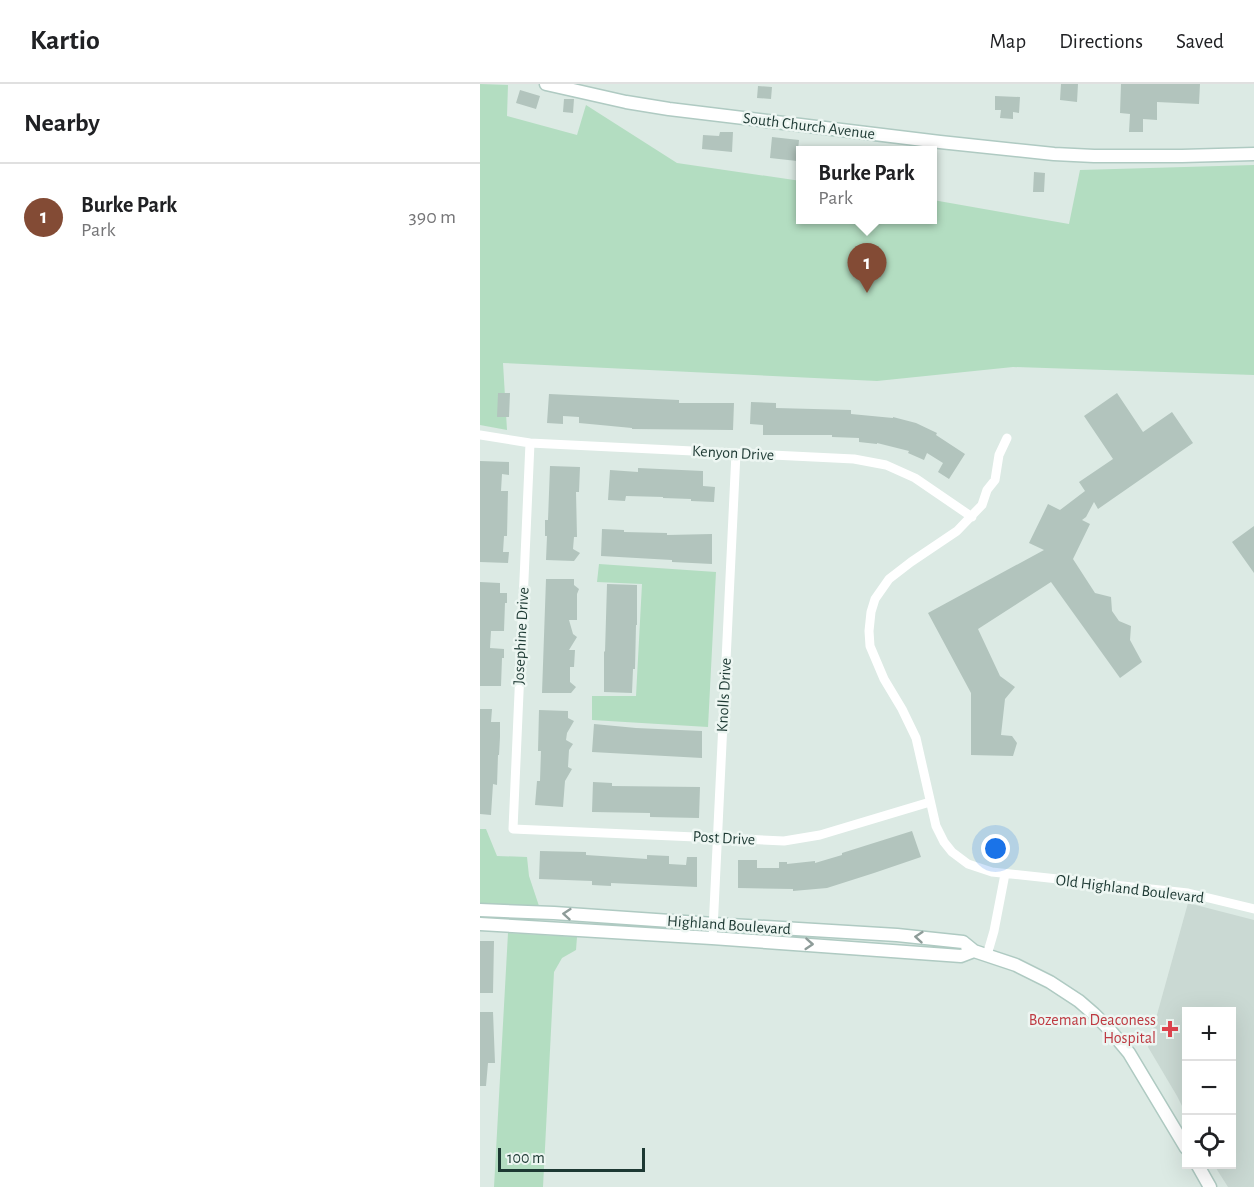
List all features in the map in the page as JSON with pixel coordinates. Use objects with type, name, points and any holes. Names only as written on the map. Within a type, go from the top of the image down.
[{"type":"main road","name":"South Church Avenue","points":[[546,84],[669,109],[1054,154],[1094,156],[1254,154]]},
{"type":"main road","name":"Highland Boulevard","points":[[480,910],[897,935],[963,942],[974,951],[1016,964],[1050,982],[1094,1014],[1129,1053],[1182,1141]]},
{"type":"main road","name":"Highland Boulevard","points":[[480,924],[961,956],[974,951]]},
{"type":"main road","points":[[1200,1169],[1210,1187]]},
{"type":"street","name":"Kenyon Drive","points":[[480,435],[530,443],[854,459],[886,465],[915,478],[972,517]]},
{"type":"street","points":[[972,517],[982,505],[987,490],[995,480],[999,455],[1007,438]]},
{"type":"street","name":"Josephine Drive","points":[[513,828],[530,443]]},
{"type":"street","name":"Knolls Drive","points":[[712,938],[736,453]]},
{"type":"street","name":"Old Highland Boulevard","points":[[972,517],[957,531],[889,579],[875,599],[869,631],[870,646],[884,679],[916,738],[936,826],[944,842],[952,852],[968,864],[980,869],[1005,874],[1188,893],[1254,909]]},
{"type":"street","name":"Post Drive","points":[[513,828],[784,841],[820,835],[930,802]]},
{"type":"street","points":[[987,955],[1005,874]]},
{"type":"shaded area","name":"Bozeman Deaconess Hospital","points":[[1188,903],[1254,920],[1254,1187],[1228,1187],[1217,1169],[1236,1169],[1236,1007],[1182,1007],[1182,1106],[1148,1047]]},
{"type":"green space","points":[[480,84],[508,85],[507,116],[577,135],[586,105],[677,163],[796,180],[796,224],[937,224],[937,201],[1069,224],[1080,170],[1254,165],[1254,375],[1013,367],[877,381],[503,363],[507,430],[480,425]]},
{"type":"green space","points":[[599,564],[716,572],[708,727],[592,720],[592,696],[636,696],[642,584],[597,582]]},
{"type":"green space","points":[[480,829],[486,829],[497,856],[527,857],[529,876],[541,912],[480,909]]},
{"type":"green space","points":[[508,933],[577,937],[576,950],[562,958],[554,972],[543,1187],[494,1187]]},
{"type":"building","points":[[1061,84],[1078,84],[1077,102],[1060,100]]},
{"type":"building","points":[[1121,84],[1200,84],[1199,104],[1157,102],[1157,120],[1143,119],[1143,132],[1129,132],[1130,114],[1120,113]]},
{"type":"building","points":[[758,86],[772,87],[771,99],[757,98]]},
{"type":"building","points":[[520,90],[540,96],[536,109],[516,103]]},
{"type":"building","points":[[995,96],[1020,97],[1019,113],[1013,112],[1013,119],[1000,118],[1001,110],[995,110]]},
{"type":"building","points":[[564,99],[574,99],[573,113],[563,112]]},
{"type":"building","points":[[720,132],[733,132],[732,152],[702,149],[703,135],[719,136]]},
{"type":"building","points":[[772,137],[799,140],[798,146],[796,146],[796,161],[770,158]]},
{"type":"building","points":[[1034,172],[1045,173],[1044,192],[1033,192]]},
{"type":"building","points":[[498,393],[510,393],[509,417],[497,417]]},
{"type":"building","points":[[1117,393],[1143,432],[1172,412],[1193,443],[1098,509],[1094,502],[1082,520],[1090,524],[1073,559],[1095,593],[1111,597],[1112,611],[1119,621],[1131,626],[1130,640],[1142,662],[1120,678],[1051,582],[978,629],[1000,676],[1015,687],[1005,699],[1001,735],[1012,736],[1017,743],[1013,756],[971,755],[971,693],[928,613],[1044,550],[1029,543],[1048,504],[1060,510],[1085,491],[1079,482],[1113,459],[1084,416]]},
{"type":"building","points":[[549,394],[679,400],[679,403],[734,403],[733,430],[632,429],[579,423],[579,417],[563,416],[563,424],[547,423]]},
{"type":"building","points":[[751,402],[776,403],[776,408],[851,410],[851,414],[893,417],[916,423],[937,433],[936,435],[965,454],[949,479],[938,472],[943,463],[927,453],[924,460],[908,453],[909,451],[877,443],[859,442],[859,438],[832,437],[832,435],[763,435],[763,425],[750,424]]},
{"type":"building","points":[[480,461],[509,462],[509,475],[502,474],[501,491],[508,491],[507,536],[504,536],[503,552],[509,552],[508,563],[480,562]]},
{"type":"building","points":[[550,466],[580,467],[579,492],[576,492],[577,537],[574,537],[573,549],[580,553],[574,561],[546,560],[545,520],[548,520]]},
{"type":"building","points":[[638,468],[703,471],[703,486],[715,487],[714,502],[626,496],[625,501],[608,500],[610,470],[638,472]]},
{"type":"building","points":[[1254,526],[1254,573],[1232,542]]},
{"type":"building","points":[[602,529],[667,533],[667,535],[712,534],[712,564],[601,556]]},
{"type":"building","points":[[546,579],[574,579],[574,585],[579,589],[577,620],[569,620],[573,634],[577,637],[569,650],[575,650],[574,667],[570,667],[570,682],[576,687],[571,693],[542,693]]},
{"type":"building","points":[[480,582],[500,583],[500,593],[507,593],[504,631],[491,631],[490,648],[504,649],[501,686],[480,686]]},
{"type":"building","points":[[607,584],[637,585],[635,669],[633,669],[632,693],[604,692]]},
{"type":"building","points":[[480,709],[492,709],[491,722],[500,722],[497,785],[493,784],[491,815],[480,814]]},
{"type":"building","points":[[539,710],[568,711],[568,718],[574,721],[566,740],[573,744],[569,750],[568,767],[572,769],[565,781],[563,807],[535,805],[537,781],[540,781]]},
{"type":"building","points":[[594,724],[702,731],[702,758],[592,752]]},
{"type":"building","points":[[593,782],[612,783],[612,786],[700,787],[699,818],[650,817],[650,813],[592,812]]},
{"type":"building","points":[[912,831],[921,857],[874,873],[827,888],[793,891],[793,889],[738,888],[738,860],[757,860],[757,868],[779,868],[779,862],[787,862],[787,864],[815,861],[815,863]]},
{"type":"building","points":[[540,851],[586,852],[586,855],[647,859],[647,855],[669,856],[669,864],[686,865],[687,857],[697,857],[697,887],[611,883],[611,886],[592,885],[592,881],[539,879]]},
{"type":"building","points":[[480,941],[494,941],[493,993],[480,993]]},
{"type":"building","points":[[480,1012],[493,1012],[495,1063],[488,1063],[486,1086],[480,1086]]},
{"type":"place","name":"Burke Park","points":[[867,293]]},
{"type":"place","name":"Bozeman Deaconess Hospital","points":[[1170,1029]]}]
